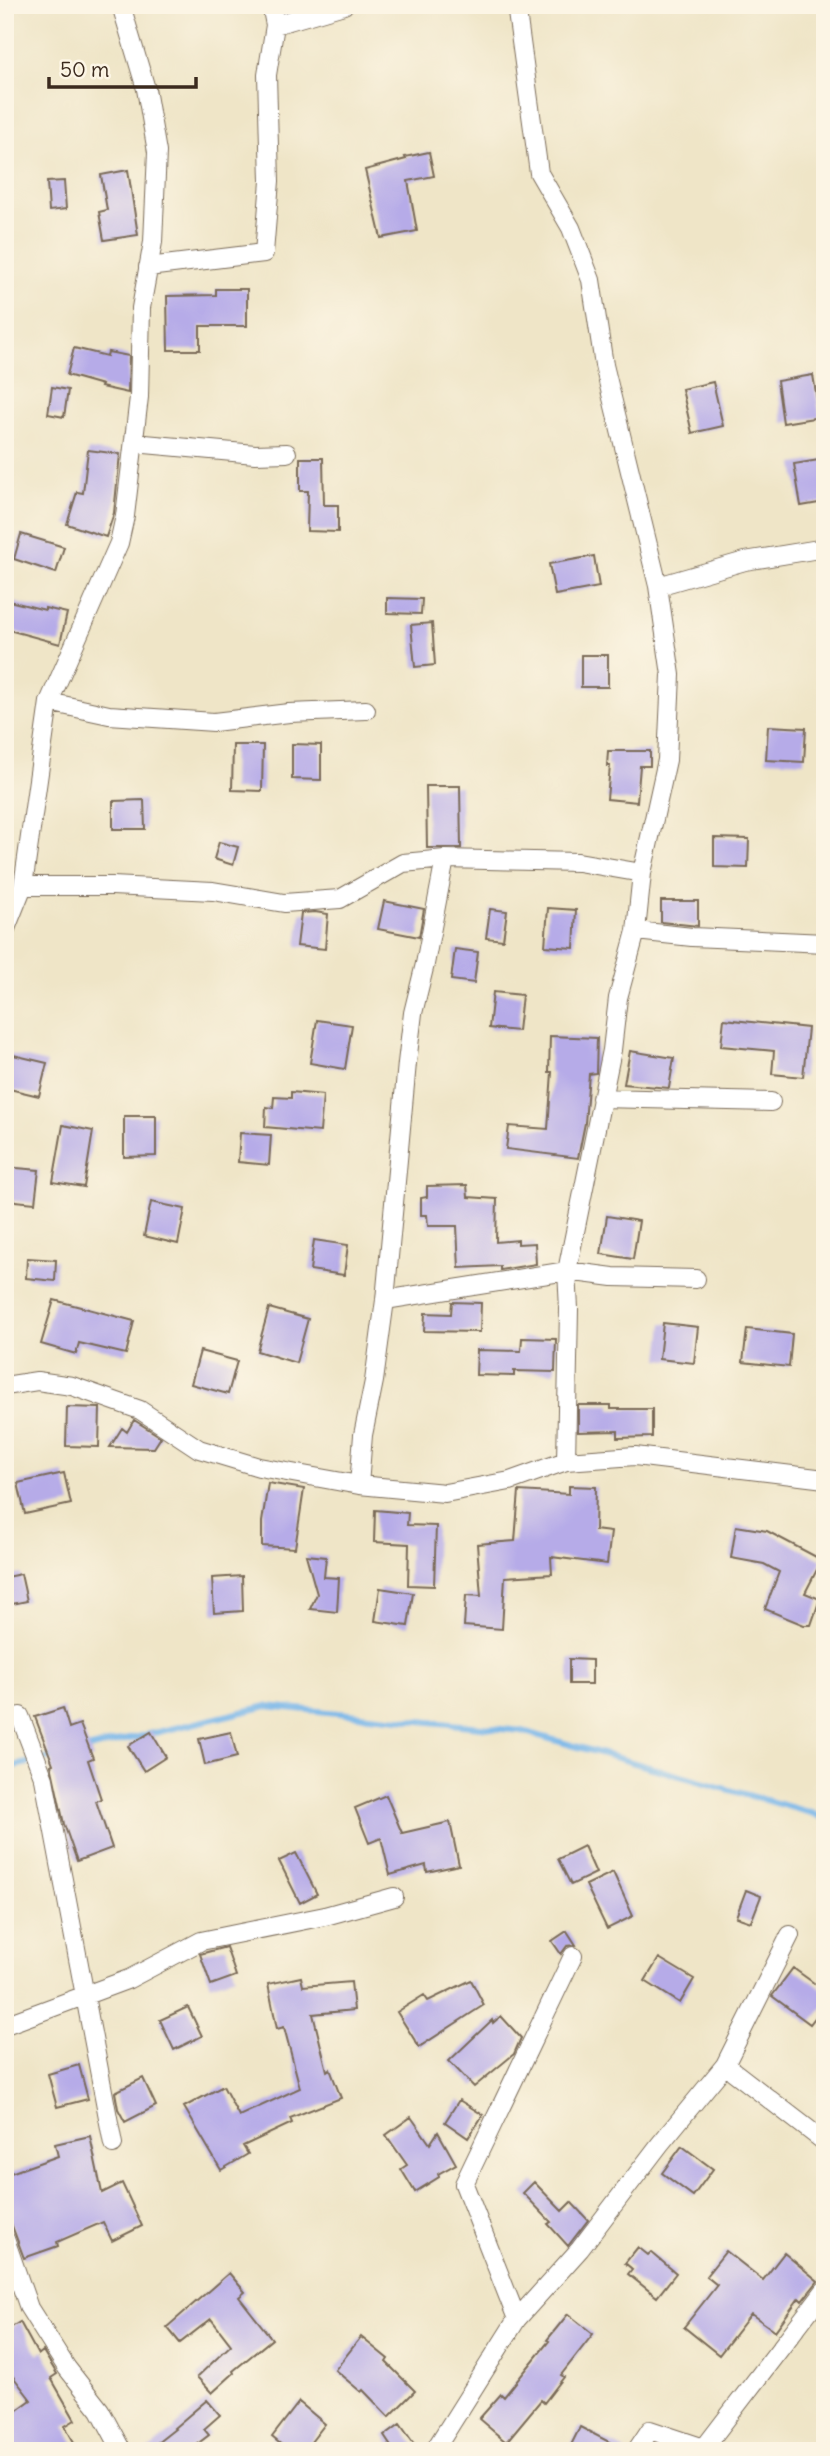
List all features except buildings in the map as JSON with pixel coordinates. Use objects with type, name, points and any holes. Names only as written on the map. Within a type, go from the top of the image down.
[{"type":"street","points":[[5,931],[23,886],[49,702],[119,543],[125,516],[139,397],[141,308],[153,242],[157,152],[146,89],[121,5]]},
{"type":"street","points":[[148,267],[264,253],[270,181],[267,75],[275,25],[271,5]]},
{"type":"street","points":[[275,25],[344,5]]},
{"type":"street","points":[[516,5],[539,173],[571,228],[591,280],[604,365],[658,586],[671,675],[667,760],[642,873],[636,930],[618,998],[612,1050],[567,1271],[569,1309],[566,1461]]},
{"type":"street","points":[[134,443],[255,454],[287,453]]},
{"type":"street","points":[[658,586],[745,561],[825,548]]},
{"type":"street","points":[[49,702],[110,715],[214,722],[289,713],[366,710]]},
{"type":"street","points":[[23,886],[112,886],[213,891],[284,903],[340,899],[403,863],[445,859],[578,862],[642,873]]},
{"type":"street","points":[[359,1485],[363,1435],[385,1300],[412,1026],[445,859]]},
{"type":"street","points":[[636,930],[692,937],[825,943]]},
{"type":"street","points":[[601,1098],[771,1102]]},
{"type":"street","points":[[385,1300],[567,1271],[613,1277],[696,1279]]},
{"type":"street","points":[[5,1386],[37,1381],[72,1386],[140,1410],[199,1449],[259,1467],[359,1485],[445,1493],[510,1481],[566,1461],[635,1456],[825,1479]]},
{"type":"street","points":[[20,1716],[44,1779],[113,2144]]},
{"type":"street","points":[[5,2025],[129,1979],[201,1941],[326,1916],[394,1897]]},
{"type":"street","points":[[434,2451],[517,2319],[580,2249],[660,2144],[725,2065],[790,1935]]},
{"type":"street","points":[[517,2319],[464,2184],[573,1956]]},
{"type":"street","points":[[725,2065],[825,2142]]},
{"type":"street","points":[[5,2239],[29,2308],[67,2368],[100,2410],[122,2451]]},
{"type":"street","points":[[636,2451],[650,2430],[704,2448],[825,2290]]},
{"type":"waterway","points":[[83,1750],[267,1706],[522,1731],[825,1819]]},
{"type":"waterway","points":[[5,1768],[59,1756]]}]
